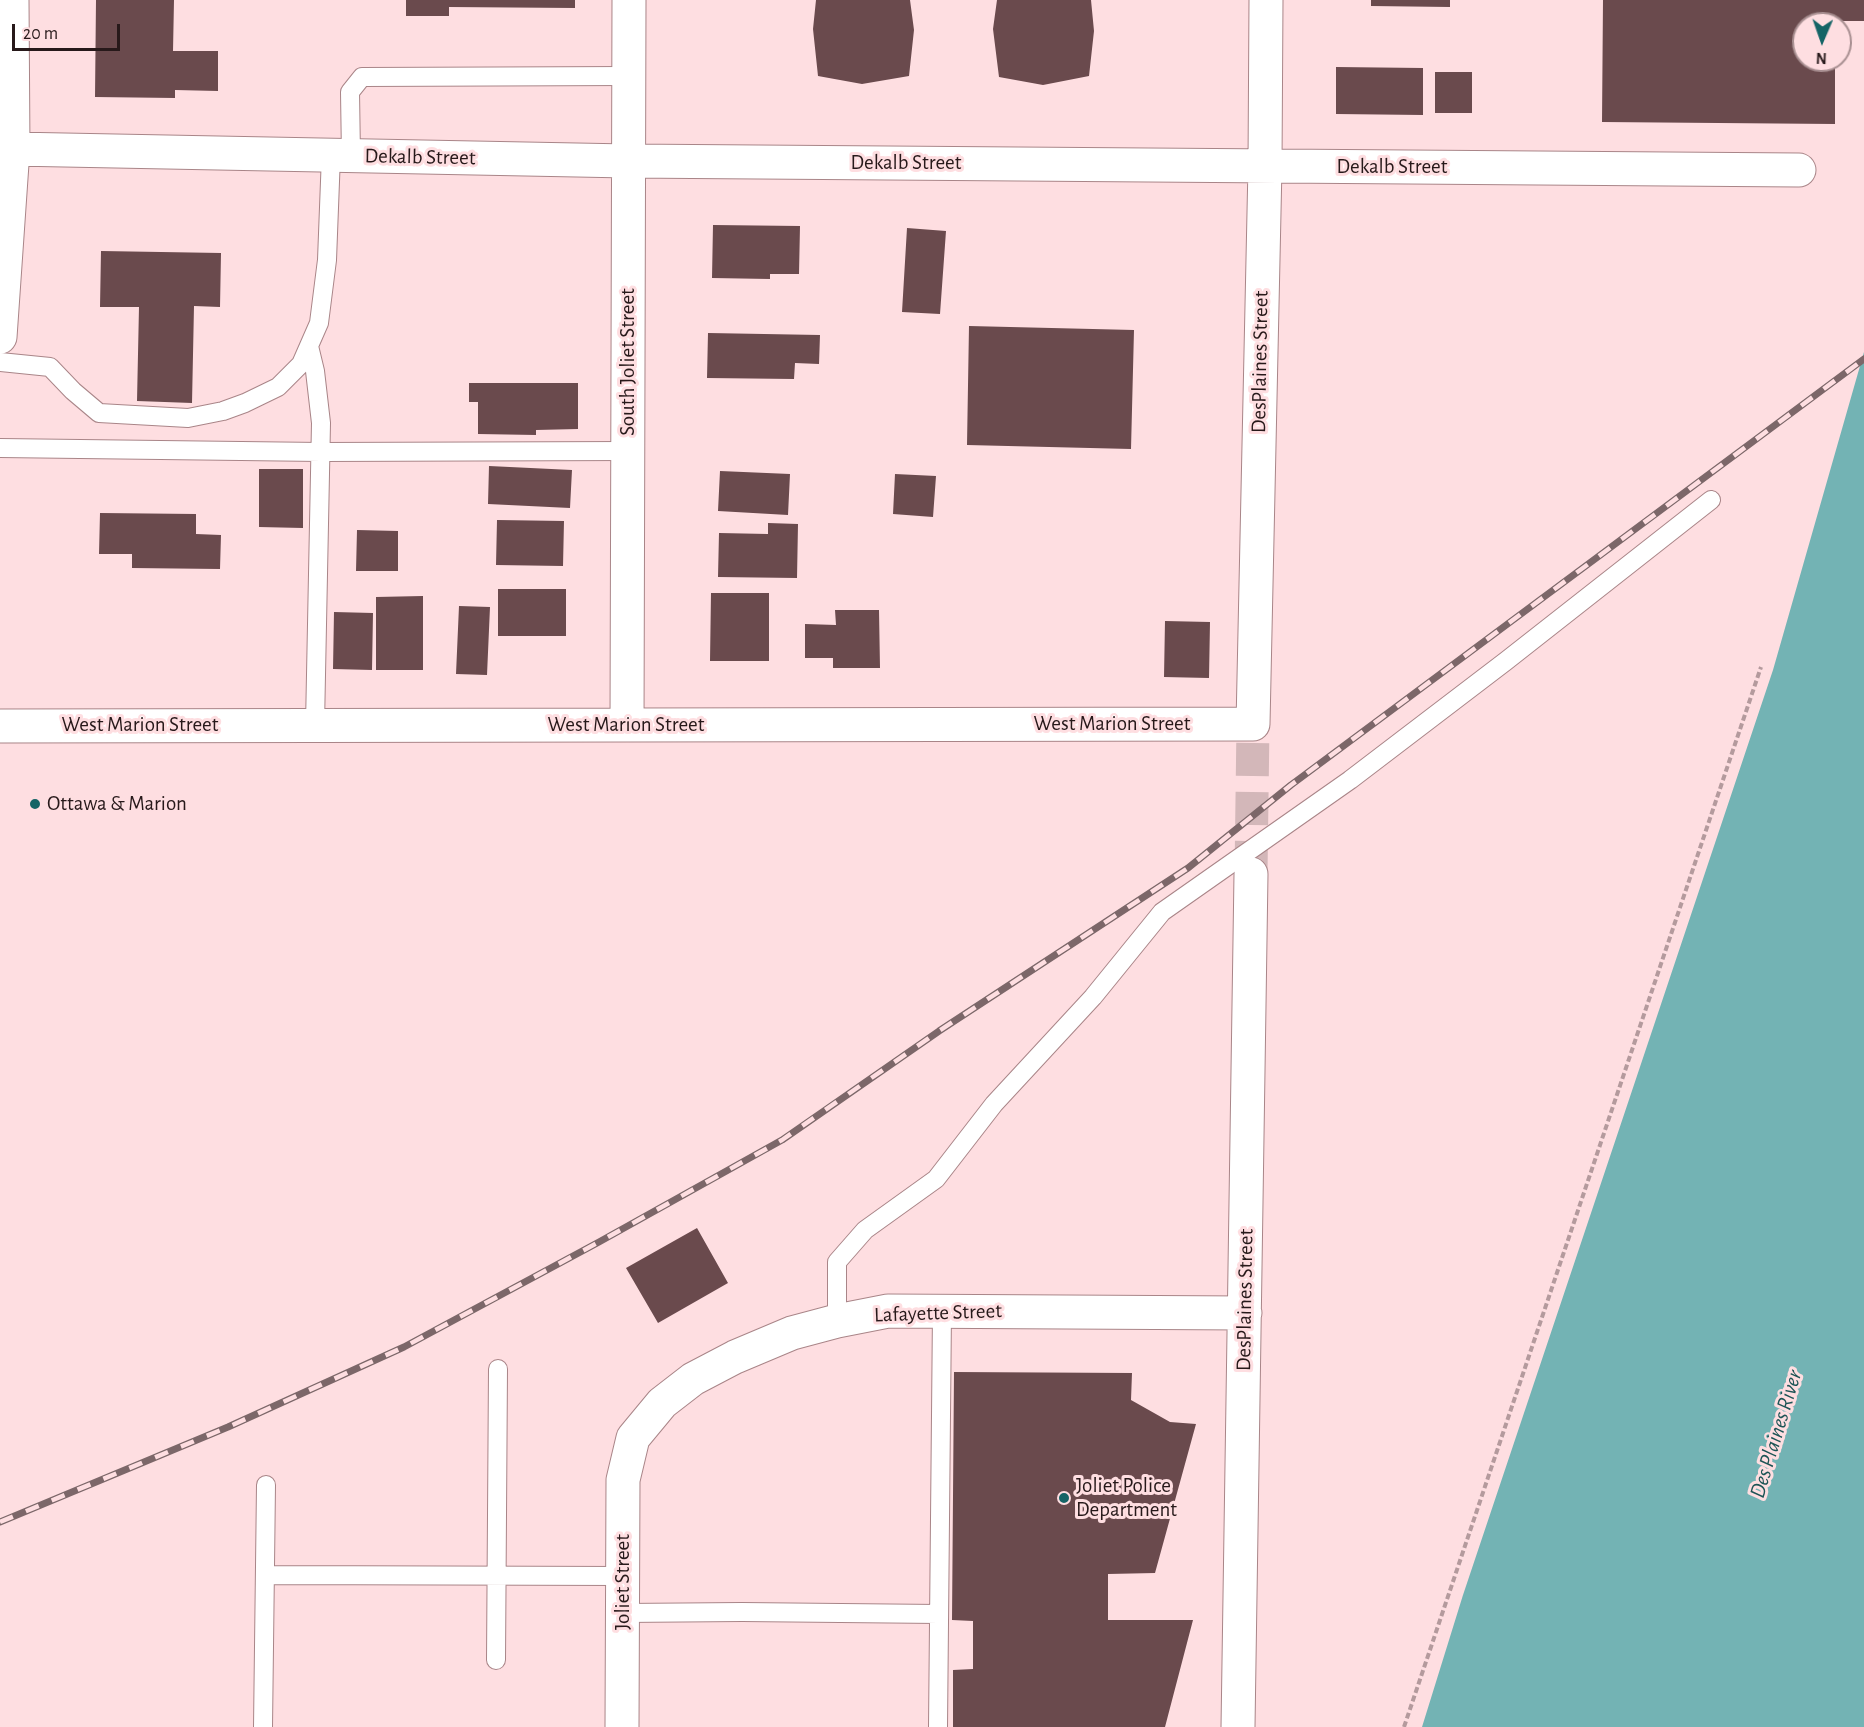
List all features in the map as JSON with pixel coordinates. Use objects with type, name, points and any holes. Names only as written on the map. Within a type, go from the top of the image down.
[{"type":"street","points":[[0,338],[13,149],[12,0]]},
{"type":"street","name":"South Joliet Street","points":[[627,725],[629,0]]},
{"type":"street","name":"DesPlaines Street","points":[[1253,724],[1265,166],[1266,0]]},
{"type":"street","name":"Dekalb Street","points":[[13,149],[628,161],[1799,170]]},
{"type":"street","name":"West Marion Street","points":[[0,726],[1253,724]]},
{"type":"street","name":"DesPlaines Street","points":[[1238,1727],[1251,874]]},
{"type":"street","name":"Lafayette Street","points":[[633,1438],[662,1403],[693,1379],[735,1357],[792,1333],[837,1321],[888,1311],[1245,1313]]},
{"type":"street","name":"Joliet Street","points":[[622,1727],[623,1480],[633,1438]]},
{"type":"lane","points":[[0,362],[50,367],[99,413],[188,418],[223,411],[245,403],[278,387],[301,364],[319,323],[350,92],[362,77],[628,76]]},
{"type":"lane","points":[[309,346],[315,371],[321,423],[315,725]]},
{"type":"lane","points":[[0,448],[321,452],[628,451]]},
{"type":"lane","points":[[837,1321],[837,1262],[865,1230],[936,1179],[994,1104],[1093,997],[1162,912],[1350,780],[1506,662],[1711,500]]},
{"type":"lane","points":[[938,1727],[942,1311]]},
{"type":"lane","points":[[496,1660],[498,1369]]},
{"type":"lane","points":[[263,1727],[266,1485]]},
{"type":"lane","points":[[265,1575],[623,1576]]},
{"type":"lane","points":[[623,1613],[939,1614]]},
{"type":"path","points":[[1404,1727],[1761,667]]},
{"type":"water","name":"Des Plaines River","points":[[1864,352],[1864,1727],[1422,1727],[1463,1595],[1773,670]]},
{"type":"building","points":[[96,0],[174,0],[173,51],[218,51],[218,91],[175,90],[175,98],[95,97]]},
{"type":"building","points":[[406,0],[575,0],[575,8],[449,7],[449,16],[406,16]]},
{"type":"building","points":[[816,0],[910,0],[914,30],[909,76],[862,84],[818,76],[813,29]]},
{"type":"building","points":[[997,0],[1091,0],[1094,31],[1089,76],[1043,85],[999,77],[993,29]]},
{"type":"building","points":[[1371,0],[1450,0],[1450,7],[1371,6]]},
{"type":"building","points":[[1603,0],[1864,0],[1864,21],[1852,21],[1852,12],[1792,12],[1792,72],[1835,72],[1835,124],[1602,122]]},
{"type":"building","points":[[1336,67],[1423,68],[1423,115],[1336,114]]},
{"type":"building","points":[[1435,72],[1472,72],[1472,113],[1435,113]]},
{"type":"building","points":[[713,225],[800,226],[799,274],[770,274],[770,279],[712,278]]},
{"type":"building","points":[[907,228],[946,231],[940,314],[902,312]]},
{"type":"building","points":[[101,251],[221,253],[220,307],[194,306],[192,403],[137,401],[139,307],[100,307]]},
{"type":"building","points":[[969,326],[1134,330],[1131,449],[967,445]]},
{"type":"building","points":[[708,333],[820,335],[819,364],[795,363],[794,379],[707,378]]},
{"type":"building","points":[[469,383],[578,383],[578,429],[536,430],[536,435],[478,434],[478,402],[469,402]]},
{"type":"building","points":[[489,466],[572,470],[570,508],[488,504]]},
{"type":"building","points":[[259,469],[303,469],[303,528],[259,527]]},
{"type":"building","points":[[720,471],[790,474],[788,515],[718,511]]},
{"type":"building","points":[[895,474],[936,476],[933,517],[893,514]]},
{"type":"building","points":[[100,513],[196,514],[196,534],[221,535],[220,569],[132,568],[132,554],[99,554]]},
{"type":"building","points":[[497,520],[564,521],[563,566],[496,565]]},
{"type":"building","points":[[768,523],[798,524],[797,578],[718,577],[719,533],[768,534]]},
{"type":"building","points":[[357,530],[398,531],[398,571],[356,571]]},
{"type":"building","points":[[498,589],[566,589],[566,636],[498,636]]},
{"type":"building","points":[[711,593],[769,593],[769,661],[710,661]]},
{"type":"building","points":[[423,596],[423,670],[376,670],[376,597]]},
{"type":"building","points":[[459,606],[490,607],[487,675],[456,674]]},
{"type":"building","points":[[835,610],[879,610],[880,668],[833,668],[833,658],[805,658],[805,624],[836,625]]},
{"type":"building","points":[[334,612],[373,613],[372,670],[333,669]]},
{"type":"building","points":[[1165,621],[1210,622],[1209,678],[1164,677]]},
{"type":"building","points":[[697,1228],[728,1283],[658,1323],[626,1268]]},
{"type":"building","name":"Joliet Police Department","points":[[954,1372],[1132,1373],[1131,1400],[1170,1422],[1196,1424],[1155,1573],[1108,1574],[1108,1620],[1193,1620],[1165,1727],[953,1727],[953,1670],[973,1669],[973,1621],[952,1620]]},
{"type":"tunnel","points":[[1251,874],[1253,724]]},
{"type":"railway","points":[[0,1522],[228,1427],[404,1347],[782,1140],[939,1031],[1188,868],[1291,785],[1864,359]]},
{"type":"place","name":"Ottawa & Marion","points":[[35,804]]},
{"type":"place","name":"Joliet Police Department","points":[[1064,1498]]}]
